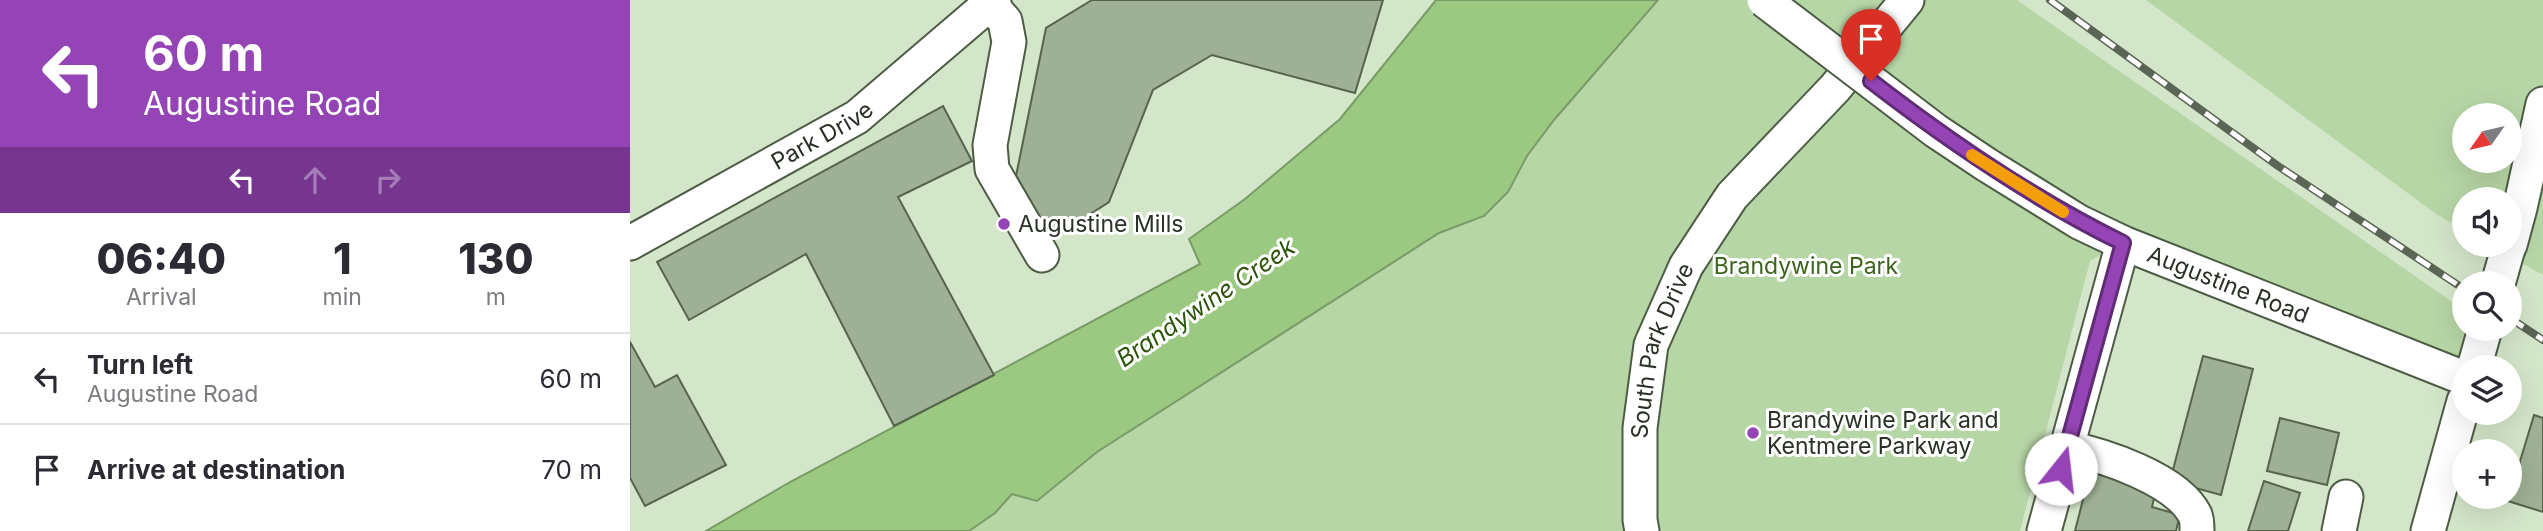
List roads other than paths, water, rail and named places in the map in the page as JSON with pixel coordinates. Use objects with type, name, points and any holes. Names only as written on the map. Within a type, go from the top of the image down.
[{"type":"street","name":"Augustine Road","points":[[1764,0],[1936,131],[2080,222],[2123,243],[2452,373]]},
{"type":"street","name":"South Park Drive","points":[[1642,531],[1640,428],[1651,345],[1686,266],[1732,196],[1835,88],[1907,0]]},
{"type":"street","name":"Park Drive","points":[[630,243],[857,117],[992,2]]},
{"type":"street","points":[[992,2],[1005,21],[1009,42],[990,145],[992,169],[1042,255]]},
{"type":"street","points":[[2522,219],[2532,197],[2543,104]]},
{"type":"street","points":[[2044,531],[2123,243]]},
{"type":"street","points":[[2428,531],[2457,425]]},
{"type":"street","points":[[2067,448],[2109,458],[2138,470],[2169,489],[2179,496],[2195,515],[2197,531]]},
{"type":"street","points":[[2339,531],[2346,497]]},
{"type":"water","name":"Brandywine Creek","points":[[1436,0],[1658,0],[1554,120],[1527,156],[1508,192],[1484,216],[1439,233],[1097,452],[1037,501],[1012,494],[995,513],[969,531],[706,531],[790,482],[1200,264],[1189,239],[1245,199],[1340,119]]},
{"type":"railway","points":[[2050,0],[2278,166],[2452,281]]},
{"type":"railway","points":[[2522,326],[2543,340]]},
{"type":"place","name":"Augustine Mills","points":[[1004,224]]},
{"type":"place","name":"Brandywine Park and Kentmere Parkway","points":[[1753,433]]},
{"type":"park label","name":"Brandywine Park","points":[[1806,266]]}]
